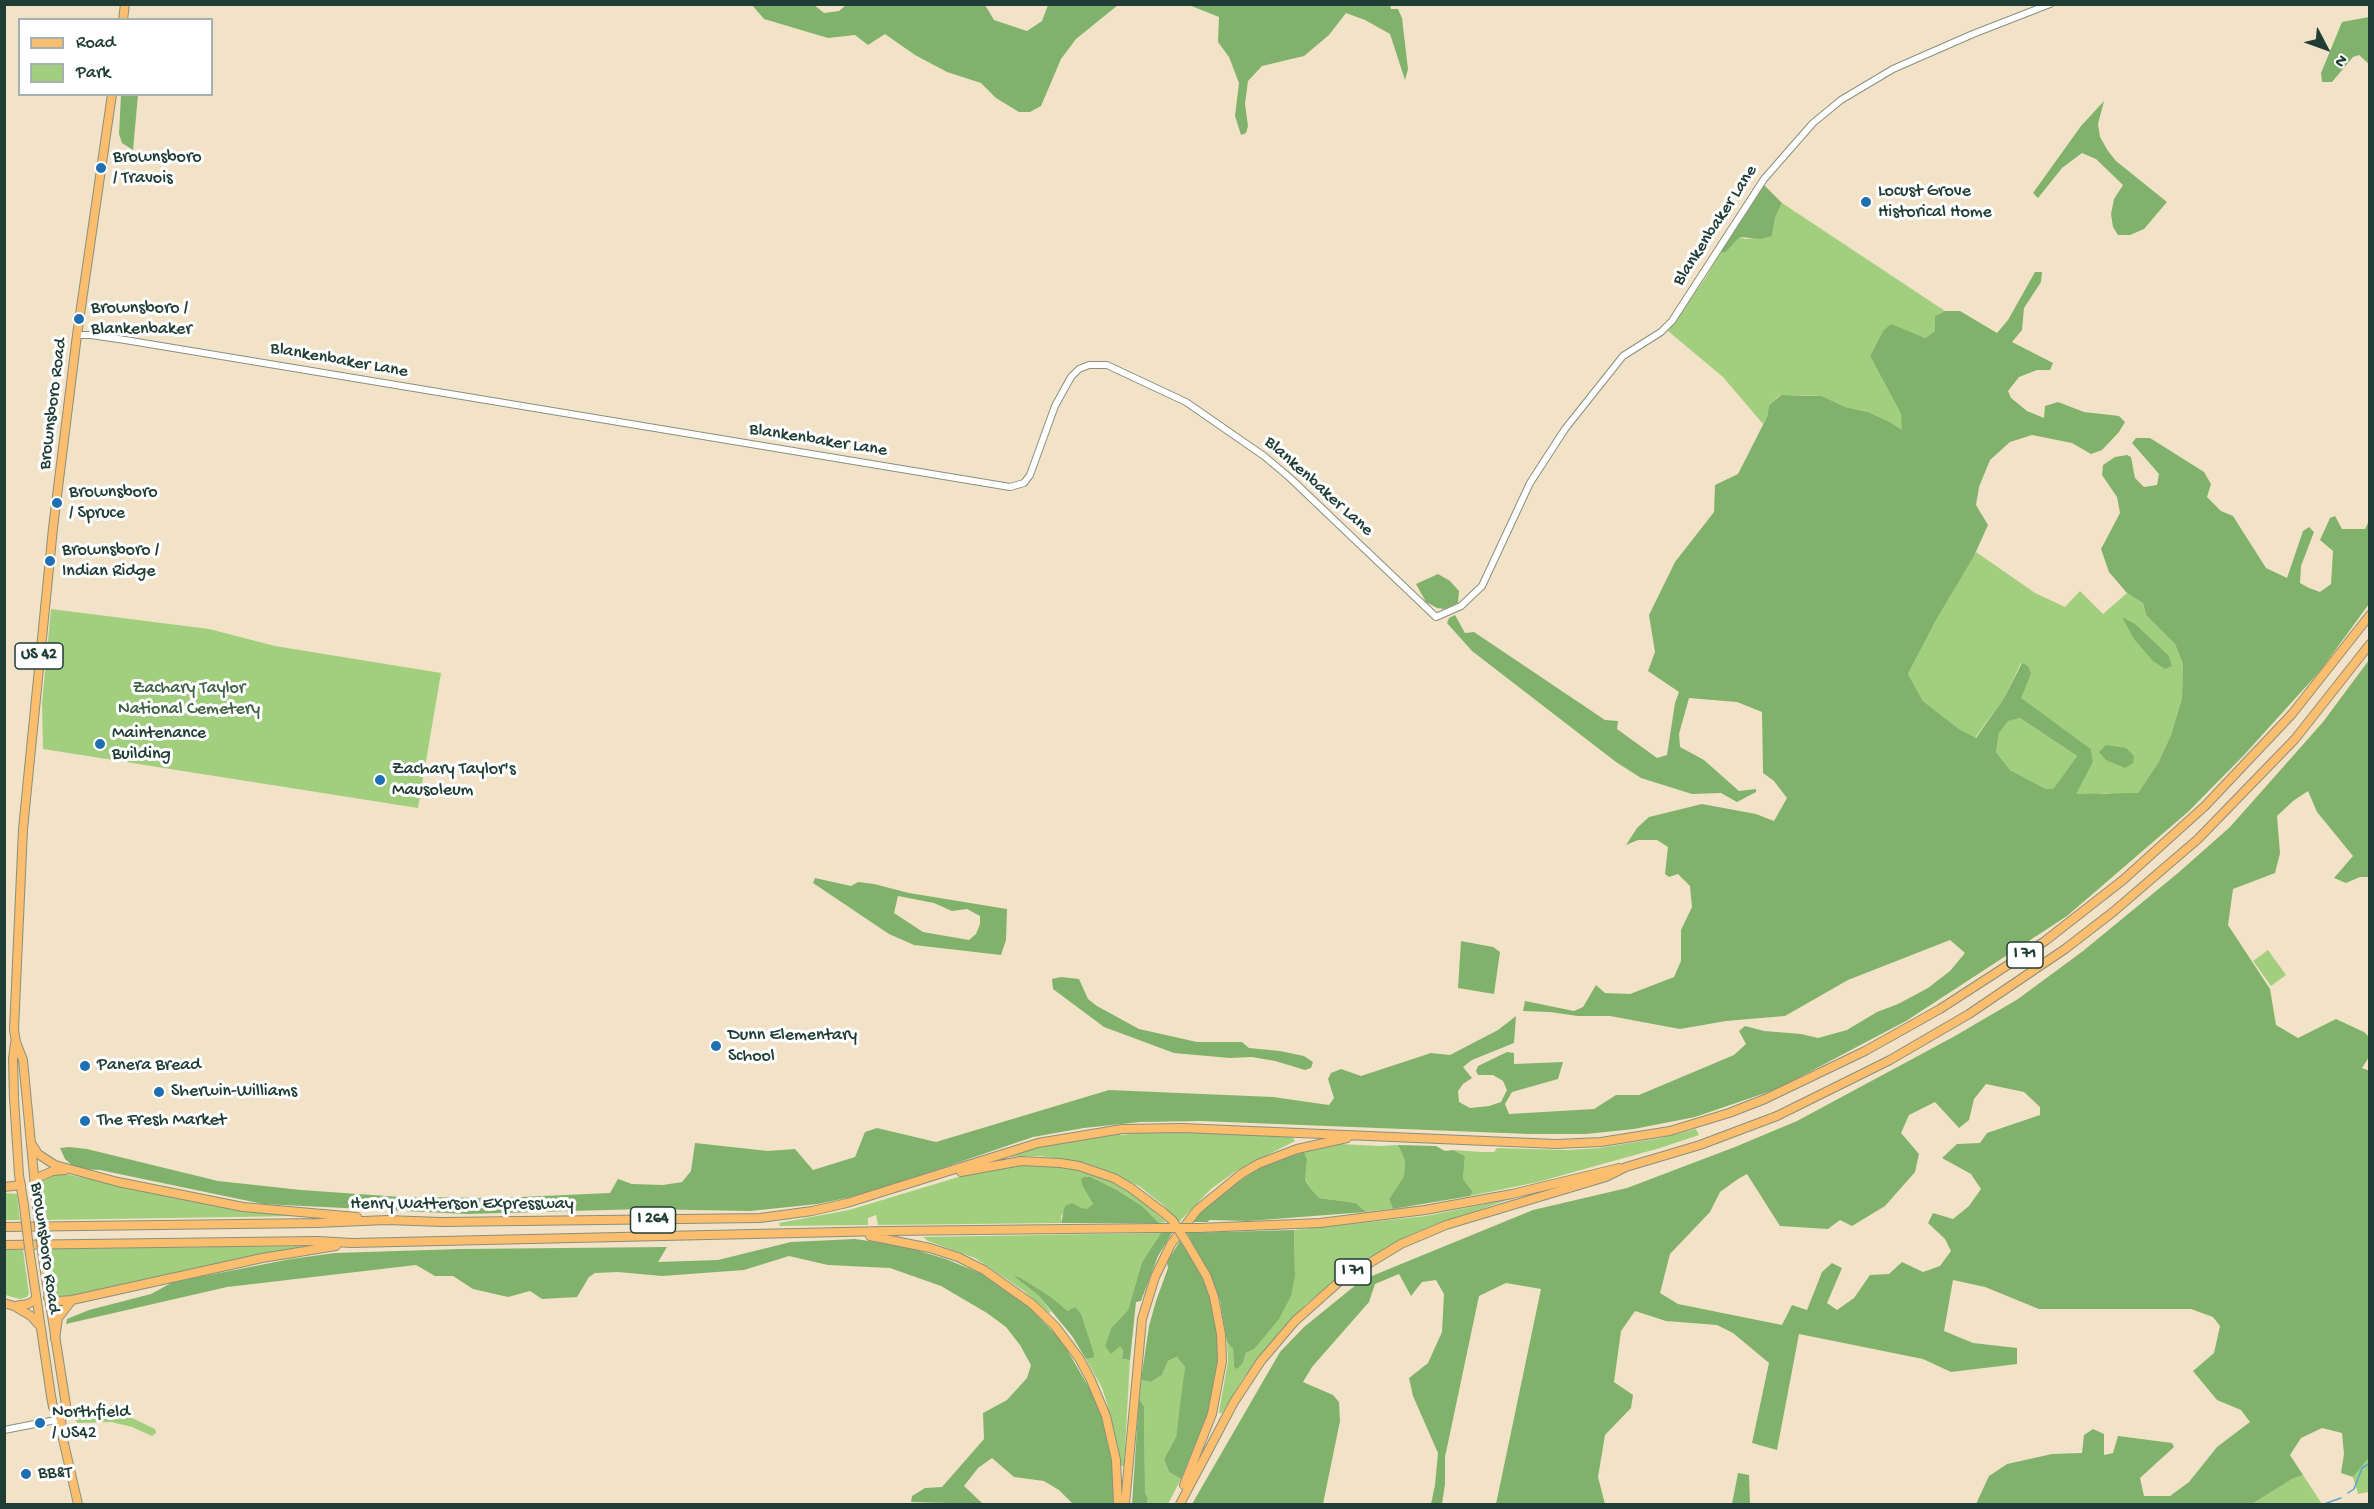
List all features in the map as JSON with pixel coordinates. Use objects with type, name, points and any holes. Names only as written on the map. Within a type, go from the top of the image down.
[{"type":"highway","name":"I 71","points":[[1125,1504],[1137,1351],[1142,1319],[1155,1277],[1171,1244],[1202,1206],[1240,1174],[1297,1149],[1357,1137],[1556,1144],[1632,1138],[1670,1131],[1729,1113],[1858,1055],[1940,1010],[1993,977],[2072,920],[2145,861],[2205,806],[2258,752],[2323,677],[2370,615]]},
{"type":"highway","name":"I 71","points":[[1180,1504],[1234,1402],[1261,1361],[1295,1321],[1340,1281],[1376,1257],[1423,1234],[1490,1211],[1605,1177],[1626,1167],[1709,1141],[1801,1105],[1935,1034],[2048,962],[2156,877],[2228,810],[2295,739],[2370,644]]},
{"type":"highway","points":[[914,1183],[1038,1143],[1122,1129],[1182,1128],[1357,1137]]},
{"type":"highway","points":[[31,1143],[44,1160],[118,1182],[243,1207],[387,1220]]},
{"type":"highway","points":[[914,1183],[925,1183],[957,1173],[1021,1161],[1060,1163],[1079,1166],[1114,1178],[1131,1188],[1173,1221],[1207,1277],[1214,1297],[1221,1334],[1222,1361],[1212,1414],[1190,1474],[1175,1504]]},
{"type":"highway","points":[[840,1233],[1199,1228],[1320,1223],[1425,1210],[1512,1194],[1610,1168],[1626,1167]]},
{"type":"highway","points":[[35,1181],[53,1171],[68,1169]]},
{"type":"highway","name":"Henry Watterson Expressway","points":[[4,1227],[387,1220],[465,1222],[760,1218],[833,1207],[914,1183]]},
{"type":"highway","points":[[4,1187],[21,1185]]},
{"type":"highway","points":[[840,1233],[904,1241],[958,1257],[1005,1283],[1043,1314],[1079,1358],[1098,1396],[1112,1440],[1118,1504]]},
{"type":"highway","name":"Henry Watterson Expressway","points":[[4,1245],[318,1241],[352,1243],[840,1233]]},
{"type":"highway","points":[[48,1298],[57,1301],[72,1300],[262,1258],[352,1243]]},
{"type":"highway","points":[[14,1306],[28,1304],[35,1300]]},
{"type":"highway","points":[[55,1339],[58,1318],[72,1300]]},
{"type":"highway","points":[[4,1304],[14,1306],[31,1316],[39,1324]]},
{"type":"main road","name":"Brownsboro Road","points":[[61,1419],[53,1407],[35,1300],[21,1185],[13,1059],[16,1042],[14,993],[27,771],[77,335],[112,96]]},
{"type":"main road","name":"Brownsboro Road","points":[[16,1042],[23,1060],[48,1298],[66,1405],[61,1419]]},
{"type":"main road","points":[[21,1185],[35,1181]]},
{"type":"main road","points":[[35,1300],[48,1298]]},
{"type":"main road","name":"US 42","points":[[61,1419],[65,1449],[78,1504]]},
{"type":"street","name":"Blankenbaker Lane","points":[[77,335],[125,340],[1010,487],[1024,483],[1029,475],[1055,406],[1071,377],[1083,367],[1107,365],[1186,402],[1264,456],[1436,616],[1461,606],[1482,586],[1530,483],[1565,429],[1623,356],[1660,332],[1672,321],[1764,179],[1813,123],[1841,100],[1893,69],[2050,4]]},
{"type":"street","points":[[4,1430],[61,1419]]},
{"type":"green space","points":[[1390,4],[1391,9],[1398,9],[1402,18],[1408,69],[1405,80],[1390,34],[1365,20],[1346,13],[1329,35],[1304,56],[1262,66],[1248,81],[1245,104],[1248,126],[1246,133],[1241,135],[1235,116],[1239,83],[1229,57],[1218,42],[1219,17],[1189,5]]},
{"type":"green space","points":[[752,5],[814,5],[824,13],[839,11],[846,5],[985,5],[994,20],[1027,31],[1042,21],[1048,5],[1118,5],[1076,39],[1061,59],[1041,106],[1030,112],[1019,112],[996,98],[981,83],[947,72],[915,55],[885,34],[868,45],[855,35],[828,38],[764,19]]},
{"type":"green space","points":[[2369,17],[2369,64],[2359,55],[2353,57],[2332,82],[2322,82],[2321,73],[2342,22]]},
{"type":"green space","points":[[121,96],[138,96],[133,150],[122,143],[119,134]]},
{"type":"green space","points":[[2104,101],[2098,124],[2100,137],[2108,151],[2116,161],[2167,202],[2144,229],[2130,235],[2118,235],[2113,227],[2111,214],[2114,199],[2123,185],[2096,159],[2082,153],[2062,168],[2038,198],[2033,193],[2081,126]]},
{"type":"green space","points":[[1764,185],[1782,203],[1775,218],[1772,236],[1761,239],[1740,237],[1725,253],[1721,252]]},
{"type":"green space","points":[[1782,203],[1945,311],[1935,316],[1935,331],[1925,338],[1902,330],[1883,331],[1870,356],[1901,414],[1903,431],[1868,412],[1845,407],[1822,396],[1780,395],[1769,405],[1763,424],[1723,377],[1668,331],[1721,252],[1725,253],[1740,237],[1745,239],[1772,236],[1775,218]]},
{"type":"green space","points":[[2035,272],[2042,272],[2041,282],[2024,308],[2022,330],[2012,342],[2053,363],[2050,370],[2037,370],[2019,377],[2008,391],[2011,398],[2027,411],[2044,418],[2045,406],[2058,402],[2084,412],[2119,416],[2125,422],[2102,450],[2091,454],[2072,443],[2032,435],[2010,442],[1990,460],[1979,487],[1976,505],[1988,525],[1974,556],[1935,622],[1908,674],[1923,701],[1959,729],[1976,738],[2004,698],[2022,663],[2028,666],[2031,674],[2021,698],[2091,749],[2093,762],[2076,794],[2138,793],[2158,763],[2171,735],[2182,698],[2183,664],[2175,644],[2146,615],[2143,603],[2127,593],[2109,572],[2101,549],[2120,513],[2117,497],[2102,475],[2103,465],[2115,457],[2127,455],[2131,457],[2135,478],[2144,487],[2157,485],[2159,474],[2132,443],[2136,438],[2150,438],[2204,472],[2211,484],[2207,497],[2221,511],[2233,516],[2266,568],[2287,578],[2303,531],[2309,527],[2314,532],[2301,566],[2300,583],[2320,592],[2331,584],[2333,551],[2320,540],[2330,518],[2335,516],[2342,529],[2365,529],[2369,521],[2369,604],[2320,671],[2244,755],[2189,811],[2067,916],[1906,1021],[1777,1089],[1695,1117],[1634,1129],[1586,1134],[1529,1134],[1201,1121],[1140,1122],[1084,1128],[1033,1137],[869,1193],[818,1204],[750,1211],[642,1209],[466,1214],[263,1204],[100,1170],[76,1169],[65,1159],[60,1148],[87,1149],[218,1181],[301,1190],[401,1197],[498,1198],[610,1193],[618,1179],[632,1184],[663,1185],[682,1182],[691,1171],[695,1143],[768,1151],[795,1149],[813,1170],[855,1157],[865,1132],[877,1128],[936,1142],[1109,1090],[1273,1097],[1329,1105],[1334,1098],[1328,1079],[1331,1073],[1341,1069],[1361,1076],[1431,1053],[1450,1055],[1498,1030],[1516,1016],[1514,1043],[1472,1060],[1463,1067],[1472,1078],[1458,1091],[1459,1102],[1470,1108],[1501,1102],[1507,1090],[1503,1081],[1493,1075],[1478,1075],[1476,1071],[1478,1066],[1507,1052],[1514,1053],[1514,1064],[1563,1062],[1558,1079],[1512,1092],[1505,1104],[1509,1114],[1594,1109],[1616,1095],[1639,1095],[1734,1055],[1746,1044],[1739,1031],[1745,1026],[1764,1031],[1818,1038],[1847,1030],[1877,1012],[1928,988],[1950,971],[1965,953],[1950,940],[1848,980],[1785,1016],[1726,1021],[1680,1029],[1610,1016],[1578,1016],[1523,1011],[1525,1001],[1574,1011],[1583,1007],[1596,985],[1605,993],[1630,994],[1674,977],[1681,961],[1681,930],[1692,907],[1690,886],[1678,874],[1669,877],[1665,874],[1668,847],[1657,840],[1638,840],[1626,845],[1637,828],[1649,817],[1702,804],[1756,814],[1774,821],[1787,798],[1774,781],[1763,773],[1762,712],[1737,702],[1689,698],[1679,734],[1680,747],[1704,760],[1739,791],[1756,789],[1756,792],[1737,802],[1721,793],[1692,794],[1641,778],[1616,762],[1472,651],[1447,623],[1449,618],[1455,615],[1465,633],[1474,632],[1605,720],[1618,721],[1617,729],[1657,758],[1667,755],[1675,703],[1679,692],[1648,671],[1655,652],[1649,615],[1675,562],[1714,512],[1715,485],[1738,474],[1767,417],[1769,405],[1781,395],[1822,396],[1845,407],[1868,412],[1902,430],[1901,414],[1870,356],[1883,331],[1891,324],[1925,338],[1935,331],[1935,316],[1945,311],[1960,311],[1997,333],[2008,320]],"holes":[[[2020,718],[2077,756],[2053,789],[2046,789],[2010,770],[1996,752],[1999,733],[2008,721]]]},
{"type":"green space","points":[[1976,552],[2035,593],[2065,607],[2080,591],[2103,614],[2127,593],[2143,603],[2146,615],[2175,644],[2183,664],[2182,698],[2171,735],[2158,763],[2138,793],[2081,796],[2075,794],[2093,762],[2091,749],[2020,698],[2031,674],[2021,663],[2004,698],[1975,738],[1959,729],[1923,701],[1908,674]]},
{"type":"green space","points":[[1438,574],[1450,581],[1459,591],[1458,603],[1444,609],[1426,602],[1416,584]]},
{"type":"green space","name":"Zachary Taylor National Cemetery","points":[[51,609],[209,629],[275,646],[441,673],[418,808],[43,749],[42,703]]},
{"type":"green space","points":[[2122,617],[2135,624],[2169,656],[2172,666],[2165,669],[2153,661],[2134,639]]},
{"type":"green space","points":[[2369,660],[2369,877],[2360,877],[2346,883],[2334,878],[2353,856],[2317,812],[2308,791],[2277,816],[2280,853],[2275,873],[2233,889],[2228,925],[2270,989],[2276,1025],[2298,1038],[2336,1019],[2364,1032],[2369,1037],[2369,1057],[2362,1068],[2370,1071],[2370,1456],[2353,1477],[2341,1473],[2344,1454],[2342,1433],[2322,1428],[2301,1438],[2290,1455],[2303,1475],[2292,1479],[2252,1504],[1976,1504],[1989,1476],[2007,1464],[2052,1454],[2082,1453],[2084,1435],[2093,1429],[2104,1434],[2104,1455],[2113,1453],[2118,1436],[2172,1443],[2174,1447],[2140,1478],[2144,1496],[2170,1496],[2189,1482],[2217,1447],[2250,1422],[2241,1410],[2217,1400],[2193,1371],[2214,1353],[2220,1326],[2213,1317],[2191,1309],[2039,1309],[1985,1287],[1953,1280],[1944,1331],[1973,1343],[2017,1348],[2017,1364],[1951,1372],[1923,1359],[1799,1334],[1777,1450],[1752,1443],[1769,1363],[1733,1333],[1717,1325],[1666,1321],[1635,1311],[1621,1331],[1614,1382],[1633,1395],[1631,1408],[1605,1435],[1598,1477],[1605,1504],[1496,1504],[1541,1289],[1506,1283],[1479,1296],[1445,1457],[1442,1504],[1431,1504],[1438,1453],[1413,1396],[1409,1378],[1428,1363],[1442,1332],[1444,1294],[1436,1280],[1422,1282],[1411,1296],[1399,1274],[1375,1284],[1369,1302],[1312,1367],[1303,1382],[1333,1395],[1339,1402],[1340,1421],[1323,1504],[1192,1504],[1280,1352],[1304,1327],[1362,1280],[1533,1210],[1627,1188],[1735,1147],[1797,1121],[1955,1036],[2018,999],[2083,951],[2178,873],[2230,827],[2323,722]],"holes":[[[1986,1084],[2024,1092],[2040,1107],[2040,1115],[1987,1133],[1980,1143],[1957,1144],[1942,1158],[1971,1174],[1981,1189],[1969,1206],[1953,1219],[1933,1213],[1928,1223],[1945,1239],[1951,1251],[1940,1266],[1923,1272],[1902,1262],[1889,1274],[1870,1275],[1854,1298],[1837,1310],[1827,1303],[1842,1268],[1832,1263],[1822,1272],[1807,1310],[1792,1305],[1782,1325],[1678,1304],[1660,1293],[1670,1254],[1710,1212],[1720,1192],[1747,1174],[1780,1226],[1828,1229],[1840,1220],[1852,1226],[1885,1206],[1915,1172],[1919,1154],[1901,1133],[1909,1115],[1935,1102],[1959,1128],[1969,1120],[1974,1099]]]},
{"type":"green space","points":[[2020,718],[2077,756],[2053,789],[2046,789],[2010,770],[1996,752],[1999,733],[2007,721]]},
{"type":"green space","points":[[2106,745],[2126,748],[2134,756],[2133,763],[2125,768],[2106,760],[2099,752]]},
{"type":"green space","points":[[815,878],[851,886],[858,882],[874,884],[909,893],[1007,909],[1006,940],[1001,955],[914,945],[889,934],[813,883]],"holes":[[[898,896],[934,903],[952,911],[967,909],[980,916],[976,934],[969,940],[923,932],[894,913]]]},
{"type":"green space","points":[[1461,941],[1493,947],[1500,952],[1494,994],[1458,988]]},
{"type":"green space","points":[[2268,950],[2286,975],[2271,986],[2253,961]]},
{"type":"green space","points":[[1061,977],[1079,979],[1088,999],[1139,1029],[1197,1042],[1242,1042],[1249,1048],[1304,1056],[1313,1062],[1311,1068],[1305,1070],[1252,1057],[1230,1058],[1174,1053],[1104,1027],[1053,989],[1052,979]]},
{"type":"green space","points":[[1696,1129],[1699,1135],[1660,1148],[1538,1182],[1470,1196],[1473,1192],[1463,1179],[1465,1156],[1453,1150],[1494,1152],[1497,1148],[1567,1150],[1599,1148],[1661,1138]]},
{"type":"green space","points":[[1187,1131],[1260,1134],[1292,1137],[1295,1141],[1236,1171],[1211,1189],[1179,1222],[1163,1205],[1139,1186],[1100,1168],[1081,1162],[1040,1156],[1002,1157],[1039,1147],[1117,1133],[1121,1135]]},
{"type":"green space","points":[[1341,1144],[1398,1145],[1405,1161],[1404,1176],[1389,1199],[1393,1209],[1366,1212],[1356,1203],[1319,1198],[1311,1189],[1305,1179],[1307,1159],[1304,1152]]},
{"type":"green space","points":[[1398,1145],[1436,1146],[1465,1156],[1463,1179],[1473,1192],[1470,1196],[1393,1209],[1389,1199],[1404,1176],[1405,1161]]},
{"type":"green space","points":[[1304,1152],[1307,1159],[1305,1180],[1319,1198],[1356,1203],[1366,1212],[1248,1221],[1192,1222],[1214,1200],[1251,1173],[1270,1163]]},
{"type":"green space","points":[[1034,1164],[1064,1166],[1120,1185],[1166,1222],[1159,1223],[1142,1206],[1091,1177],[1083,1187],[1093,1204],[1088,1209],[1081,1209],[1072,1203],[1061,1216],[1061,1223],[878,1225],[876,1215],[868,1218],[868,1225],[780,1226],[779,1223],[849,1210],[975,1172]]},
{"type":"green space","points":[[66,1174],[139,1190],[298,1216],[44,1220],[40,1182],[55,1175]]},
{"type":"green space","points":[[1091,1177],[1117,1190],[1142,1206],[1159,1223],[1061,1223],[1065,1206],[1072,1203],[1087,1209],[1093,1204],[1083,1187],[1081,1179]]},
{"type":"green space","points":[[4,1193],[17,1194],[20,1220],[5,1220]]},
{"type":"green space","points":[[1511,1199],[1410,1235],[1343,1273],[1306,1304],[1280,1331],[1242,1380],[1221,1414],[1219,1412],[1228,1361],[1227,1342],[1233,1349],[1234,1367],[1243,1363],[1246,1353],[1254,1349],[1295,1276],[1294,1230],[1426,1216]]},
{"type":"green space","points":[[1294,1230],[1295,1276],[1291,1296],[1279,1319],[1254,1349],[1246,1353],[1243,1363],[1237,1369],[1234,1367],[1233,1349],[1227,1342],[1220,1300],[1212,1278],[1187,1233]]},
{"type":"green space","points":[[1161,1233],[1142,1262],[1128,1310],[1112,1327],[1123,1350],[1122,1359],[1130,1360],[1124,1466],[1121,1466],[1102,1388],[1086,1359],[1093,1358],[1068,1311],[1051,1297],[1015,1276],[1039,1296],[1051,1312],[1049,1313],[1024,1291],[975,1258],[928,1241],[923,1237]]},
{"type":"green space","points":[[1161,1233],[1172,1233],[1158,1256],[1141,1301],[1136,1302],[1130,1360],[1122,1359],[1123,1350],[1120,1346],[1111,1354],[1105,1346],[1112,1327],[1128,1310],[1142,1262]]},
{"type":"green space","points":[[855,1239],[903,1246],[946,1259],[989,1277],[1024,1302],[1062,1341],[1099,1405],[1112,1456],[1114,1504],[1073,1504],[1059,1490],[1044,1481],[1014,1477],[992,1458],[978,1468],[964,1486],[982,1503],[987,1504],[911,1502],[912,1496],[925,1488],[942,1487],[984,1439],[983,1413],[1007,1400],[1027,1378],[1031,1365],[1020,1345],[1006,1327],[987,1313],[941,1286],[890,1268],[828,1265],[789,1256],[744,1270],[662,1276],[618,1272],[595,1273],[589,1277],[577,1297],[542,1299],[530,1291],[508,1297],[473,1289],[453,1276],[435,1276],[416,1265],[227,1287],[66,1324],[67,1319],[89,1310],[151,1294],[173,1282],[291,1259],[335,1253],[667,1247],[658,1262],[718,1260],[791,1242]]},
{"type":"green space","points":[[1180,1241],[1197,1266],[1211,1299],[1218,1334],[1218,1364],[1211,1406],[1181,1479],[1169,1472],[1164,1459],[1176,1437],[1185,1367],[1177,1357],[1168,1361],[1162,1375],[1151,1382],[1141,1380],[1149,1326],[1156,1301],[1168,1268],[1167,1262]]},
{"type":"green space","points":[[299,1246],[299,1249],[63,1298],[55,1294],[47,1249]]},
{"type":"green space","points":[[5,1250],[23,1250],[29,1294],[27,1297],[20,1299],[5,1295]]},
{"type":"green space","points":[[1014,1276],[1051,1297],[1068,1311],[1075,1307],[1081,1314],[1094,1354],[1093,1358],[1086,1359],[1072,1336],[1039,1296]]},
{"type":"green space","points":[[1178,1357],[1185,1367],[1182,1397],[1176,1437],[1164,1459],[1169,1472],[1181,1479],[1168,1504],[1146,1504],[1148,1499],[1145,1492],[1144,1406],[1139,1399],[1141,1380],[1151,1382],[1162,1375],[1168,1361]]},
{"type":"green space","points":[[1139,1399],[1144,1406],[1145,1492],[1148,1499],[1146,1504],[1132,1504]]},
{"type":"green space","points":[[93,1413],[130,1417],[155,1429],[156,1433],[152,1436],[132,1427],[111,1422],[78,1423],[75,1420],[77,1416]]},
{"type":"green space","points":[[2369,1456],[2369,1492],[2358,1494],[2353,1477]]},
{"type":"green space","points":[[1738,1473],[1749,1475],[1750,1504],[1732,1504]]},
{"type":"green space","points":[[2303,1475],[2322,1504],[2252,1504],[2292,1479]]},
{"type":"waterway","points":[[2348,1493],[2354,1489],[2362,1468],[2370,1463]]},
{"type":"waterway","points":[[2324,1504],[2341,1498]]},
{"type":"place","name":"Brownsboro / Travois","points":[[101,168]]},
{"type":"place","name":"Locust Grove Historical Home","points":[[1866,202]]},
{"type":"place","name":"Brownsboro / Blankenbaker","points":[[79,319]]},
{"type":"place","name":"Brownsboro / Spruce","points":[[57,503]]},
{"type":"place","name":"Brownsboro / Indian Ridge","points":[[50,561]]},
{"type":"place","name":"Maintenance Building","points":[[100,744]]},
{"type":"place","name":"Zachary Taylor's Mausoleum","points":[[380,780]]},
{"type":"place","name":"Dunn Elementary School","points":[[716,1046]]},
{"type":"place","name":"Panera Bread","points":[[85,1066]]},
{"type":"place","name":"Sherwin-Williams","points":[[159,1092]]},
{"type":"place","name":"The Fresh Market","points":[[85,1121]]},
{"type":"place","name":"Northfield / US42","points":[[40,1423]]},
{"type":"place","name":"BB&T","points":[[26,1474]]}]
